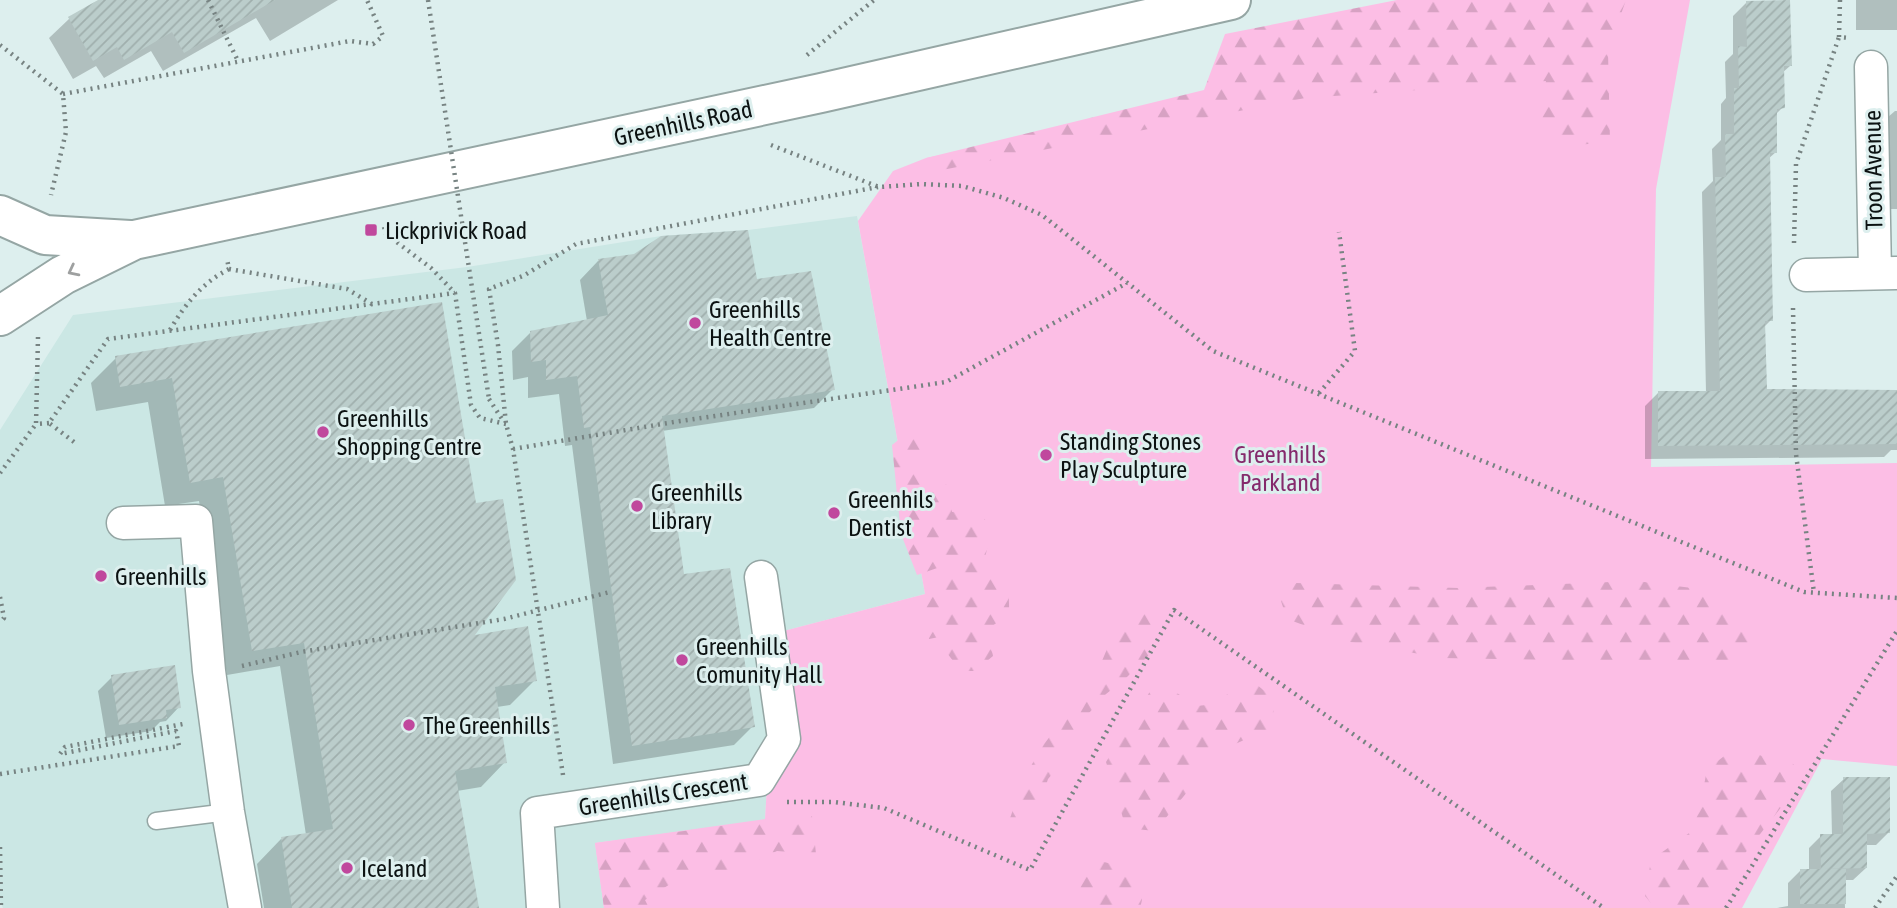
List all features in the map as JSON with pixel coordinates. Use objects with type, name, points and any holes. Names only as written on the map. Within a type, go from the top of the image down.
[{"type":"street","name":"Greenhills Road","points":[[0,316],[63,275],[134,240],[821,93],[1231,0]]},
{"type":"street","name":"Troon Avenue","points":[[1806,275],[1886,273],[1871,67]]},
{"type":"street","name":"Greenhills Road","points":[[0,215],[45,235],[134,240]]},
{"type":"street","points":[[123,523],[196,521],[209,671],[228,812],[245,908]]},
{"type":"street","name":"Greenhills Crescent","points":[[543,908],[537,813],[759,780],[784,739],[761,577]]},
{"type":"lane","points":[[156,821],[228,812]]},
{"type":"path","points":[[208,0],[238,61]]},
{"type":"path","points":[[63,94],[350,41],[373,44],[383,36],[366,0]]},
{"type":"path","points":[[428,0],[489,399],[506,424]]},
{"type":"path","points":[[1840,0],[1839,37],[1860,38],[1871,67]]},
{"type":"path","points":[[767,143],[879,187]]},
{"type":"path","points":[[568,808],[513,449],[506,424],[489,289],[523,276],[576,244],[879,187],[920,184],[962,186],[1004,198],[1042,215],[1213,351],[1804,592],[1897,598]]},
{"type":"path","points":[[222,222],[229,269]]},
{"type":"path","points":[[1319,393],[1355,351],[1339,232]]},
{"type":"path","points":[[386,234],[431,268],[456,293],[471,405],[480,418],[506,424]]},
{"type":"path","points":[[169,331],[199,289],[213,277],[229,269],[347,289],[372,304]]},
{"type":"path","points":[[513,449],[946,382],[1127,283]]},
{"type":"path","points":[[74,442],[50,423],[108,339],[456,293]]},
{"type":"path","points":[[0,473],[36,424]]},
{"type":"path","points":[[209,671],[255,664],[301,652],[504,619],[610,592]]},
{"type":"path","points":[[0,597],[4,618],[0,623]]},
{"type":"path","points":[[741,783],[774,802],[834,802],[884,808],[1030,870],[1174,610],[1604,908]]},
{"type":"path","points":[[1726,908],[1897,631]]},
{"type":"path","points":[[0,774],[179,746],[176,731],[61,754],[65,747],[191,722]]},
{"type":"path","points":[[0,847],[1,908]]},
{"type":"path","points":[[1875,908],[1897,876]]},
{"type":"shaded area","points":[[857,216],[925,594],[776,633],[765,820],[595,843],[604,908],[3,908],[0,901],[0,430],[73,315],[467,267],[661,236],[748,230]]},
{"type":"green space","points":[[1397,0],[1626,0],[1608,51],[1610,142],[1555,147],[1539,115],[1546,81],[1305,98],[937,171],[926,158],[1204,90],[1225,34]]},
{"type":"green space","name":"Greenhills Parkland","points":[[1527,0],[1690,0],[1656,189],[1651,467],[1897,463],[1897,766],[1822,759],[1742,908],[604,908],[595,843],[765,819],[776,633],[925,594],[858,221],[893,171],[926,158],[1196,105]]},
{"type":"green space","points":[[911,430],[932,452],[925,467],[949,487],[952,512],[977,510],[992,528],[984,562],[999,571],[1007,582],[1009,614],[988,629],[993,656],[975,671],[961,671],[943,648],[939,637],[929,639],[923,617],[929,588],[945,573],[961,569],[943,566],[917,575],[901,534],[892,445]]},
{"type":"green space","points":[[1636,581],[1716,591],[1755,630],[1745,660],[1443,658],[1350,642],[1287,619],[1281,601],[1296,583],[1458,588]]},
{"type":"green space","points":[[1157,609],[1158,624],[1150,654],[1106,694],[1081,722],[1060,765],[1048,779],[1036,816],[1015,831],[1009,821],[1025,776],[1044,744],[1093,682],[1113,635],[1137,611]]},
{"type":"green space","points":[[1239,683],[1256,684],[1274,699],[1273,727],[1204,758],[1188,791],[1155,831],[1126,828],[1106,762],[1154,685],[1177,693],[1196,706],[1217,704]]},
{"type":"green space","points":[[1735,748],[1766,757],[1785,755],[1805,777],[1702,908],[1655,908],[1645,896],[1651,860],[1692,831],[1707,769]]},
{"type":"green space","points":[[812,816],[816,854],[777,851],[735,870],[715,875],[686,874],[645,900],[649,908],[604,908],[595,843]]},
{"type":"green space","points":[[1084,857],[1139,875],[1142,900],[1140,908],[1091,907],[1075,873]]},
{"type":"building","points":[[98,0],[275,0],[184,53],[172,32],[124,60],[117,47],[93,61],[68,17]]},
{"type":"building","points":[[1790,0],[1792,66],[1784,66],[1785,108],[1777,109],[1777,153],[1770,153],[1773,321],[1765,321],[1767,389],[1897,390],[1897,444],[1658,446],[1658,391],[1720,391],[1715,177],[1726,177],[1725,134],[1734,134],[1734,88],[1739,88],[1738,46],[1747,47],[1746,1]]},
{"type":"building","points":[[748,230],[757,279],[811,271],[835,390],[662,416],[684,574],[730,568],[755,727],[632,746],[590,427],[584,428],[577,376],[546,380],[546,360],[531,362],[530,331],[608,315],[598,259],[634,254],[661,236]]},
{"type":"building","name":"Greenhills Shopping Centre","points":[[442,302],[476,503],[503,499],[516,580],[475,635],[528,626],[537,681],[495,687],[507,763],[455,771],[479,908],[292,908],[281,837],[333,829],[304,643],[252,651],[223,477],[190,483],[172,378],[120,387],[115,356]]},
{"type":"building","points":[[175,665],[181,708],[166,710],[167,718],[119,725],[111,675]]},
{"type":"building","points":[[1843,777],[1890,777],[1890,833],[1867,834],[1867,868],[1823,869],[1846,869],[1846,904],[1800,904],[1800,869],[1821,869],[1820,834],[1843,834]]},
{"type":"place","name":"Lickprivick Road","points":[[371,230]]},
{"type":"place","name":"Greenhills Health Centre","points":[[695,323]]},
{"type":"place","name":"Greenhills Shopping Centre","points":[[323,432]]},
{"type":"place","name":"Standing Stones Play Sculpture","points":[[1046,455]]},
{"type":"place","name":"Greenhills Library","points":[[637,506]]},
{"type":"place","name":"Greenhils Dentist","points":[[834,513]]},
{"type":"place","name":"Greenhills","points":[[101,576]]},
{"type":"place","name":"Greenhills Comunity Hall","points":[[682,660]]},
{"type":"place","name":"The Greenhills","points":[[409,725]]},
{"type":"place","name":"Iceland","points":[[347,868]]}]
